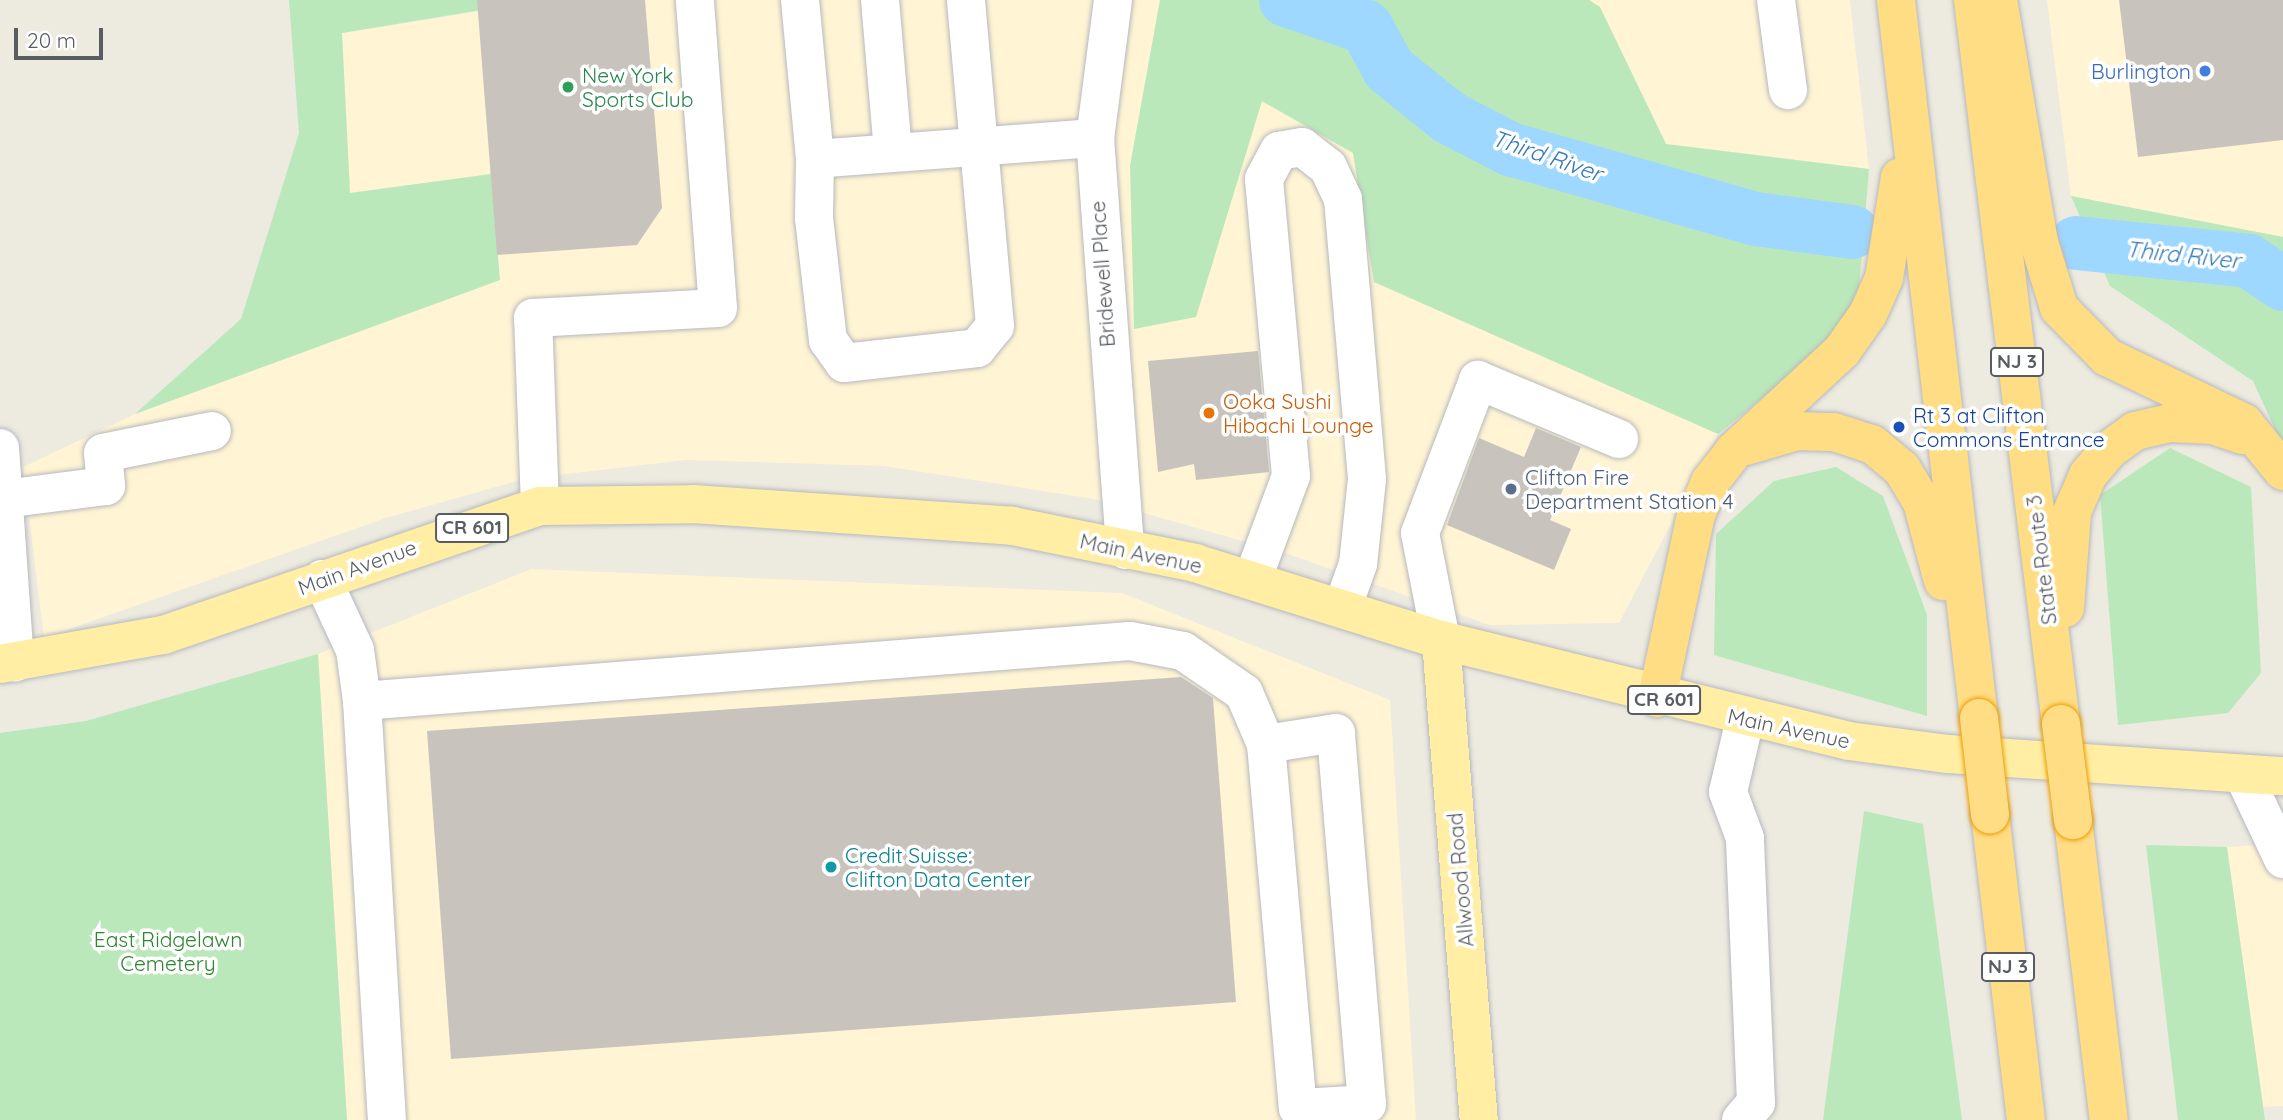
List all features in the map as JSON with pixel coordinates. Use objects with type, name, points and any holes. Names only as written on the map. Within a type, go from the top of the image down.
[{"type":"highway","name":"NJ 3","points":[[1896,0],[2026,1120]]},
{"type":"highway","name":"State Route 3","points":[[1973,0],[2109,1120]]},
{"type":"highway","points":[[1998,0],[2039,242],[2059,308],[2107,357],[2244,423],[2280,463]]},
{"type":"highway","points":[[1657,698],[1696,515],[1734,451],[1842,351],[1868,314],[1891,246],[1908,112]]},
{"type":"highway","points":[[2061,724],[2072,512],[2088,475],[2135,432],[2171,423],[2213,425],[2280,463]]},
{"type":"highway","points":[[1734,451],[1797,431],[1834,432],[1872,444],[1902,469],[1922,502],[1979,718]]},
{"type":"main road","name":"Main Avenue","points":[[8,663],[163,635],[540,506],[605,501],[865,514],[1012,526],[1254,578],[1441,640],[1745,719],[1948,754],[2283,776]]},
{"type":"main road","name":"Allwood Road","points":[[1441,640],[1479,1120]]},
{"type":"street","points":[[540,506],[533,317],[718,308],[695,0]]},
{"type":"street","points":[[800,0],[816,159],[814,218],[828,340],[844,363],[977,348],[995,326],[976,146],[965,0]]},
{"type":"street","points":[[880,0],[893,151]]},
{"type":"street","name":"Bridewell Place","points":[[1113,0],[1095,138],[1125,550]]},
{"type":"street","points":[[1776,0],[1788,90]]},
{"type":"street","points":[[816,159],[893,151],[1095,138]]},
{"type":"street","points":[[1254,578],[1291,476],[1264,179],[1279,151],[1302,147],[1337,182],[1345,226],[1367,479],[1358,564],[1343,606]]},
{"type":"street","points":[[1441,640],[1420,533],[1478,380],[1619,439]]},
{"type":"street","points":[[4,499],[106,486],[103,453],[212,431]]},
{"type":"street","points":[[0,448],[4,499],[8,663]]},
{"type":"street","points":[[322,579],[355,650],[362,701],[387,1120]]},
{"type":"street","points":[[362,701],[1130,641],[1182,652],[1244,693],[1266,744],[1297,1108],[1348,1113],[1367,1104],[1336,733],[1266,744]]},
{"type":"street","points":[[1741,1120],[1756,1103],[1755,1075],[1745,838],[1728,792],[1745,719]]},
{"type":"street","points":[[2243,774],[2283,859]]},
{"type":"shaded area","points":[[480,0],[1160,0],[1130,166],[1196,317],[1261,101],[1353,153],[1374,282],[1718,434],[1619,623],[1490,625],[1282,552],[1094,499],[884,466],[686,460],[524,479],[386,518],[44,638],[23,467],[135,414],[499,280],[491,174],[350,193],[342,33],[481,11]]},
{"type":"shaded area","points":[[1589,0],[1850,0],[1869,169],[1666,144],[1600,8]]},
{"type":"shaded area","points":[[2047,0],[2283,0],[2283,237],[2071,196]]},
{"type":"shaded area","points":[[531,569],[1122,593],[1390,700],[1416,1120],[347,1120],[318,654]]},
{"type":"shaded area","points":[[2283,843],[2283,1106],[2263,1107],[2227,847]]},
{"type":"green space","points":[[289,0],[480,0],[481,10],[342,33],[350,193],[491,174],[500,280],[135,414],[241,319],[299,133]]},
{"type":"green space","points":[[1160,0],[1589,0],[1600,7],[1666,144],[1869,169],[1859,288],[1843,332],[1718,434],[1374,282],[1353,153],[1262,101],[1196,317],[1134,329],[1130,166]]},
{"type":"green space","points":[[2071,196],[2283,237],[2283,447],[2253,381],[2110,286]]},
{"type":"green space","points":[[2170,448],[2251,487],[2261,673],[2228,713],[2118,725],[2100,495]]},
{"type":"green space","points":[[1836,467],[1883,496],[1927,615],[1927,716],[1714,655],[1716,534],[1774,481]]},
{"type":"green space","name":"East Ridgelawn Cemetery","points":[[318,654],[347,1120],[0,1120],[0,733],[86,721]]},
{"type":"green space","points":[[1864,811],[1923,824],[1962,1120],[1823,1120]]},
{"type":"green space","points":[[2146,845],[2227,847],[2265,1120],[2178,1120]]},
{"type":"building","name":"New York Sports Club","points":[[477,0],[645,0],[662,208],[637,245],[497,255]]},
{"type":"building","name":"Burlington","points":[[2119,0],[2283,0],[2283,140],[2138,157]]},
{"type":"building","name":"Ooka Sushi Hibachi Lounge","points":[[1258,351],[1269,472],[1196,480],[1194,464],[1158,472],[1148,361]]},
{"type":"building","name":"Clifton Fire Department Station 4","points":[[1536,428],[1581,447],[1550,520],[1571,529],[1554,570],[1447,525],[1479,438],[1524,457]]},
{"type":"building","name":"Credit Suisse: Clifton Data Center","points":[[1181,677],[1213,698],[1236,1002],[451,1059],[427,731]]},
{"type":"waterway","name":"Third River","points":[[1286,0],[1366,27],[1389,69],[1450,118],[1510,149],[1755,219],[1852,232]]},
{"type":"waterway","name":"Third River","points":[[2076,243],[2249,261],[2283,284]]},
{"type":"place","name":"Burlington","points":[[2205,71]]},
{"type":"place","name":"New York Sports Club","points":[[568,87]]},
{"type":"place","name":"Ooka Sushi Hibachi Lounge","points":[[1209,413]]},
{"type":"place","name":"Rt 3 at Clifton Commons Entrance","points":[[1899,427]]},
{"type":"place","name":"Clifton Fire Department Station 4","points":[[1511,489]]},
{"type":"place","name":"Credit Suisse: Clifton Data Center","points":[[831,867]]}]
